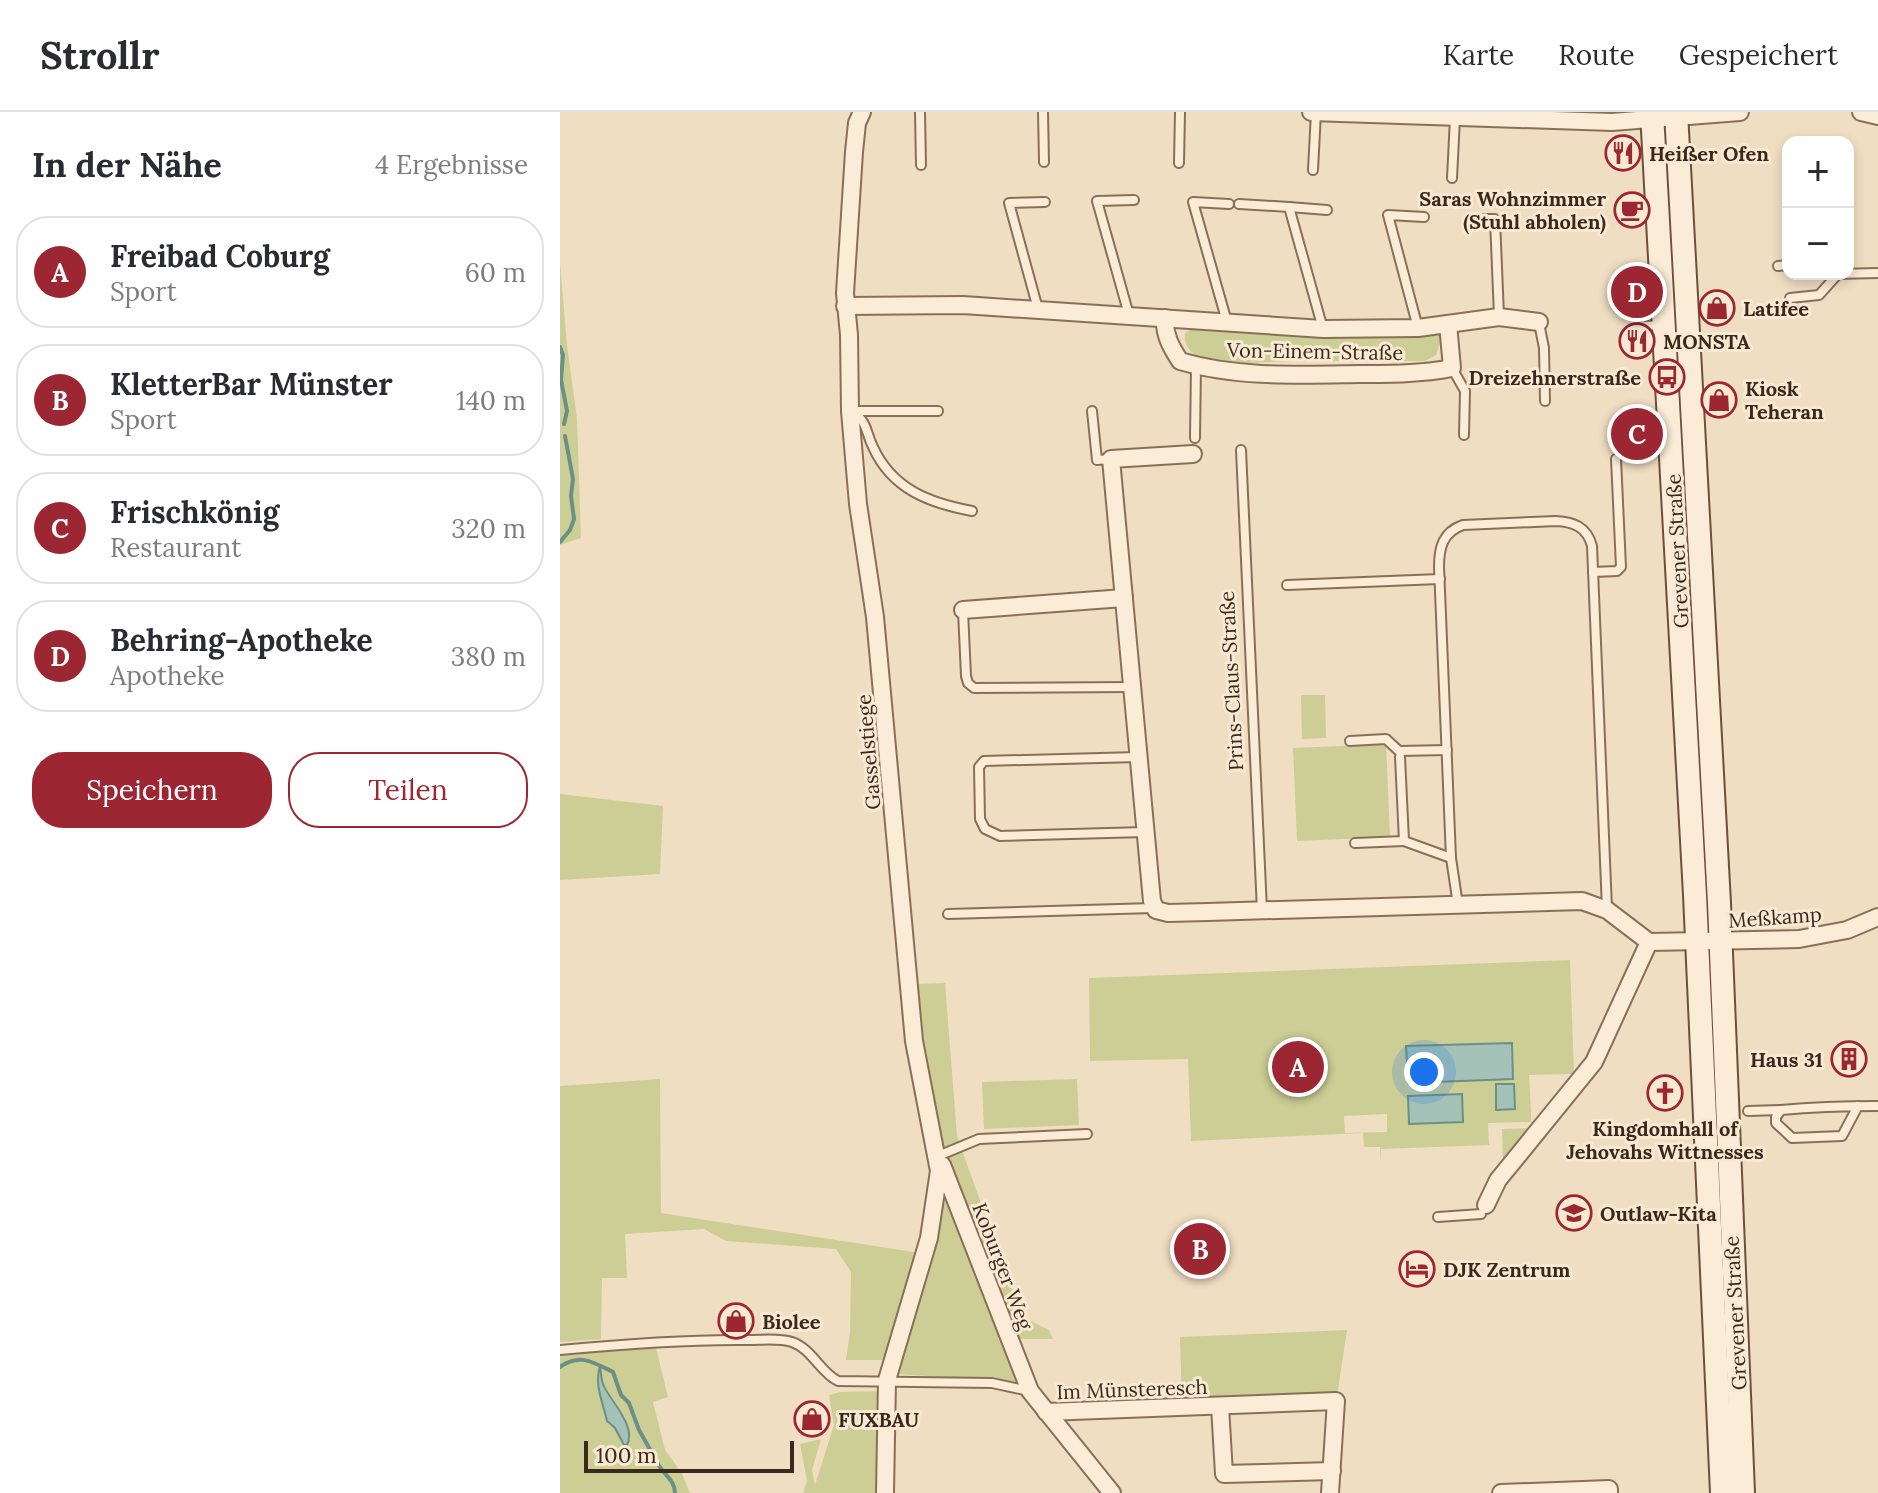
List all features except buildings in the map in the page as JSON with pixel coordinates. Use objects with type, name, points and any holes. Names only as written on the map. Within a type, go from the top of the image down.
[{"type":"main road","name":"Grevener Straße","points":[[1676,115],[1709,942],[1722,1493]]},
{"type":"main road","name":"Grevener Straße","points":[[1652,116],[1653,326],[1709,942],[1743,1493]]},
{"type":"street","name":"Gasselstiege","points":[[862,112],[857,123],[854,152],[845,306],[849,335],[850,411],[858,504],[877,633],[914,1041],[938,1156],[938,1185],[929,1238],[887,1380],[885,1493]]},
{"type":"street","points":[[1314,112],[1455,118],[1740,112]]},
{"type":"street","name":"Von-Einem-Straße","points":[[845,306],[963,305],[1323,329],[1418,328],[1499,317],[1539,322]]},
{"type":"street","points":[[1165,318],[1164,330],[1180,361],[1196,366]]},
{"type":"street","points":[[1448,324],[1452,368]]},
{"type":"street","name":"Von-Einem-Straße","points":[[1196,366],[1231,371],[1322,375],[1428,373],[1452,368]]},
{"type":"street","points":[[1194,446],[1111,459],[1153,908],[1168,913],[1582,901],[1607,910],[1649,942],[1709,942]]},
{"type":"street","points":[[963,610],[1124,598]]},
{"type":"street","name":"Meßkamp","points":[[1709,942],[1799,939],[1847,930],[1878,917]]},
{"type":"street","points":[[1484,1210],[1498,1180],[1594,1062],[1649,942]]},
{"type":"street","name":"Koburger Weg","points":[[938,1156],[1030,1391],[1112,1493]]},
{"type":"street","name":"Im Münsteresch","points":[[1046,1412],[1336,1401],[1330,1493]]},
{"type":"street","name":"Im Münsteresch","points":[[1220,1406],[1224,1474],[1332,1471]]},
{"type":"street","points":[[1501,1493],[1609,1489],[1609,1493]]},
{"type":"lane","points":[[920,112],[921,165]]},
{"type":"lane","points":[[1043,112],[1044,162]]},
{"type":"lane","points":[[1179,163],[1180,112]]},
{"type":"lane","points":[[1313,170],[1314,112]]},
{"type":"lane","points":[[1452,178],[1455,118]]},
{"type":"lane","points":[[1129,315],[1097,201],[1134,200]]},
{"type":"lane","points":[[1038,310],[1009,203],[1045,202]]},
{"type":"lane","points":[[1227,323],[1193,202],[1327,210]]},
{"type":"lane","points":[[1289,207],[1323,329]]},
{"type":"lane","points":[[1418,328],[1388,215],[1424,217]]},
{"type":"lane","points":[[1472,219],[1495,219],[1499,317]]},
{"type":"lane","points":[[1778,266],[1782,266]]},
{"type":"lane","points":[[1854,274],[1878,273]]},
{"type":"lane","points":[[1790,298],[1819,295],[1832,280]]},
{"type":"lane","points":[[1539,322],[1544,348],[1545,401]]},
{"type":"lane","points":[[1194,446],[1196,366]]},
{"type":"lane","points":[[1452,368],[1465,391],[1464,435]]},
{"type":"lane","points":[[850,411],[938,411]]},
{"type":"lane","points":[[850,411],[862,418],[878,457],[900,485],[927,499],[972,511]]},
{"type":"lane","points":[[1092,411],[1097,460],[1111,459]]},
{"type":"lane","name":"Prins-Claus-Straße","points":[[1241,450],[1262,911]]},
{"type":"lane","points":[[1593,572],[1617,571],[1621,566],[1616,459]]},
{"type":"lane","points":[[1458,905],[1451,858],[1440,550],[1453,529],[1465,524],[1556,521],[1575,524],[1586,531],[1590,540],[1607,910]]},
{"type":"lane","points":[[1287,585],[1440,579]]},
{"type":"lane","points":[[963,610],[966,676],[974,688],[1132,687]]},
{"type":"lane","points":[[1354,742],[1386,739],[1399,751],[1447,750]]},
{"type":"lane","points":[[1138,757],[984,761],[979,770],[980,819],[985,829],[1000,836],[1145,832]]},
{"type":"lane","points":[[1400,757],[1404,841]]},
{"type":"lane","points":[[1355,843],[1404,841],[1451,858]]},
{"type":"lane","points":[[948,914],[1153,908]]},
{"type":"lane","points":[[1781,1110],[1776,1123],[1792,1138],[1842,1136],[1858,1106]]},
{"type":"lane","points":[[1748,1111],[1878,1106]]},
{"type":"lane","points":[[938,1156],[979,1139],[1087,1134]]},
{"type":"lane","points":[[1438,1217],[1484,1210]]},
{"type":"lane","points":[[560,1350],[722,1339],[783,1340],[796,1343],[815,1359],[827,1375],[838,1381],[992,1383],[1030,1391]]},
{"type":"green space","points":[[560,263],[577,419],[581,538],[560,545]]},
{"type":"green space","points":[[1193,328],[1439,331],[1442,337],[1436,355],[1425,361],[1258,363],[1199,357],[1186,344],[1185,333]]},
{"type":"green space","points":[[1301,695],[1325,695],[1326,738],[1302,739]]},
{"type":"green space","points":[[1386,744],[1390,837],[1297,841],[1293,748]]},
{"type":"green space","points":[[560,794],[663,806],[660,874],[560,880]]},
{"type":"green space","points":[[1570,960],[1574,1074],[1529,1075],[1532,1132],[1504,1160],[1381,1164],[1380,1147],[1364,1147],[1363,1133],[1191,1141],[1188,1059],[1090,1061],[1089,978]],"holes":[[[1512,1043],[1408,1083],[1407,1046]],[[1387,1114],[1387,1132],[1345,1133],[1344,1116]],[[1531,1122],[1531,1128],[1502,1129],[1503,1160],[1381,1164],[1381,1149],[1489,1145],[1488,1123]]]},
{"type":"green space","points":[[945,983],[957,1136],[1014,1296],[1025,1318],[1049,1330],[1053,1339],[1018,1339],[949,1165],[919,1034],[917,984]]},
{"type":"green space","points":[[660,1079],[661,1213],[920,1253],[888,1360],[846,1360],[850,1332],[851,1272],[836,1249],[726,1241],[704,1229],[625,1234],[627,1278],[602,1278],[601,1339],[560,1342],[560,1086]]},
{"type":"green space","points":[[1077,1079],[1079,1125],[984,1129],[982,1082]]},
{"type":"green space","points":[[945,1181],[1020,1378],[1017,1382],[897,1374]]},
{"type":"green space","points":[[1347,1330],[1337,1396],[1182,1402],[1180,1337]]},
{"type":"green space","points":[[656,1348],[668,1397],[653,1402],[665,1450],[681,1472],[690,1493],[560,1493],[560,1353]],"holes":[[[600,1366],[602,1382],[618,1411],[625,1417],[629,1436],[622,1443],[615,1428],[608,1424],[603,1402]]]},
{"type":"green space","points":[[882,1391],[881,1493],[803,1493],[807,1481],[800,1444],[821,1439],[812,1470],[815,1485],[834,1425],[829,1395]]},
{"type":"water","points":[[1512,1043],[1513,1079],[1408,1083],[1406,1046]]},
{"type":"water","points":[[1496,1084],[1514,1084],[1515,1109],[1496,1110]]},
{"type":"water","points":[[1462,1094],[1463,1122],[1409,1124],[1408,1096]]},
{"type":"water","points":[[600,1366],[603,1384],[626,1422],[627,1445],[607,1421],[599,1387]]},
{"type":"waterway","points":[[560,347],[563,355],[561,380],[567,411],[564,424]]},
{"type":"waterway","points":[[560,542],[574,519],[571,496],[573,479],[565,436]]},
{"type":"waterway","points":[[560,1367],[580,1360],[593,1362],[613,1372],[621,1395],[629,1403],[652,1453]]},
{"type":"waterway","points":[[657,1462],[673,1484],[675,1493]]},
{"type":"place","name":"Heißer Ofen","points":[[1623,153]]},
{"type":"place","name":"Saras Wohnzimmer (Stuhl abholen)","points":[[1632,210]]},
{"type":"place","name":"Behring-Apotheke","points":[[1637,292]]},
{"type":"place","name":"Latifee","points":[[1717,308]]},
{"type":"place","name":"MONSTA","points":[[1637,341]]},
{"type":"place","name":"Dreizehnerstraße","points":[[1667,377]]},
{"type":"place","name":"Kiosk Teheran","points":[[1719,400]]},
{"type":"place","name":"Frischkönig","points":[[1637,434]]},
{"type":"place","name":"Haus 31","points":[[1849,1059]]},
{"type":"place","name":"Freibad Coburg","points":[[1298,1067]]},
{"type":"place","name":"Kingdomhall of Jehovahs Wittnesses","points":[[1665,1093]]},
{"type":"place","name":"Outlaw-Kita","points":[[1574,1213]]},
{"type":"place","name":"KletterBar Münster","points":[[1200,1249]]},
{"type":"place","name":"DJK Zentrum","points":[[1417,1269]]},
{"type":"place","name":"Biolee","points":[[736,1321]]},
{"type":"place","name":"FUXBAU","points":[[812,1419]]}]
